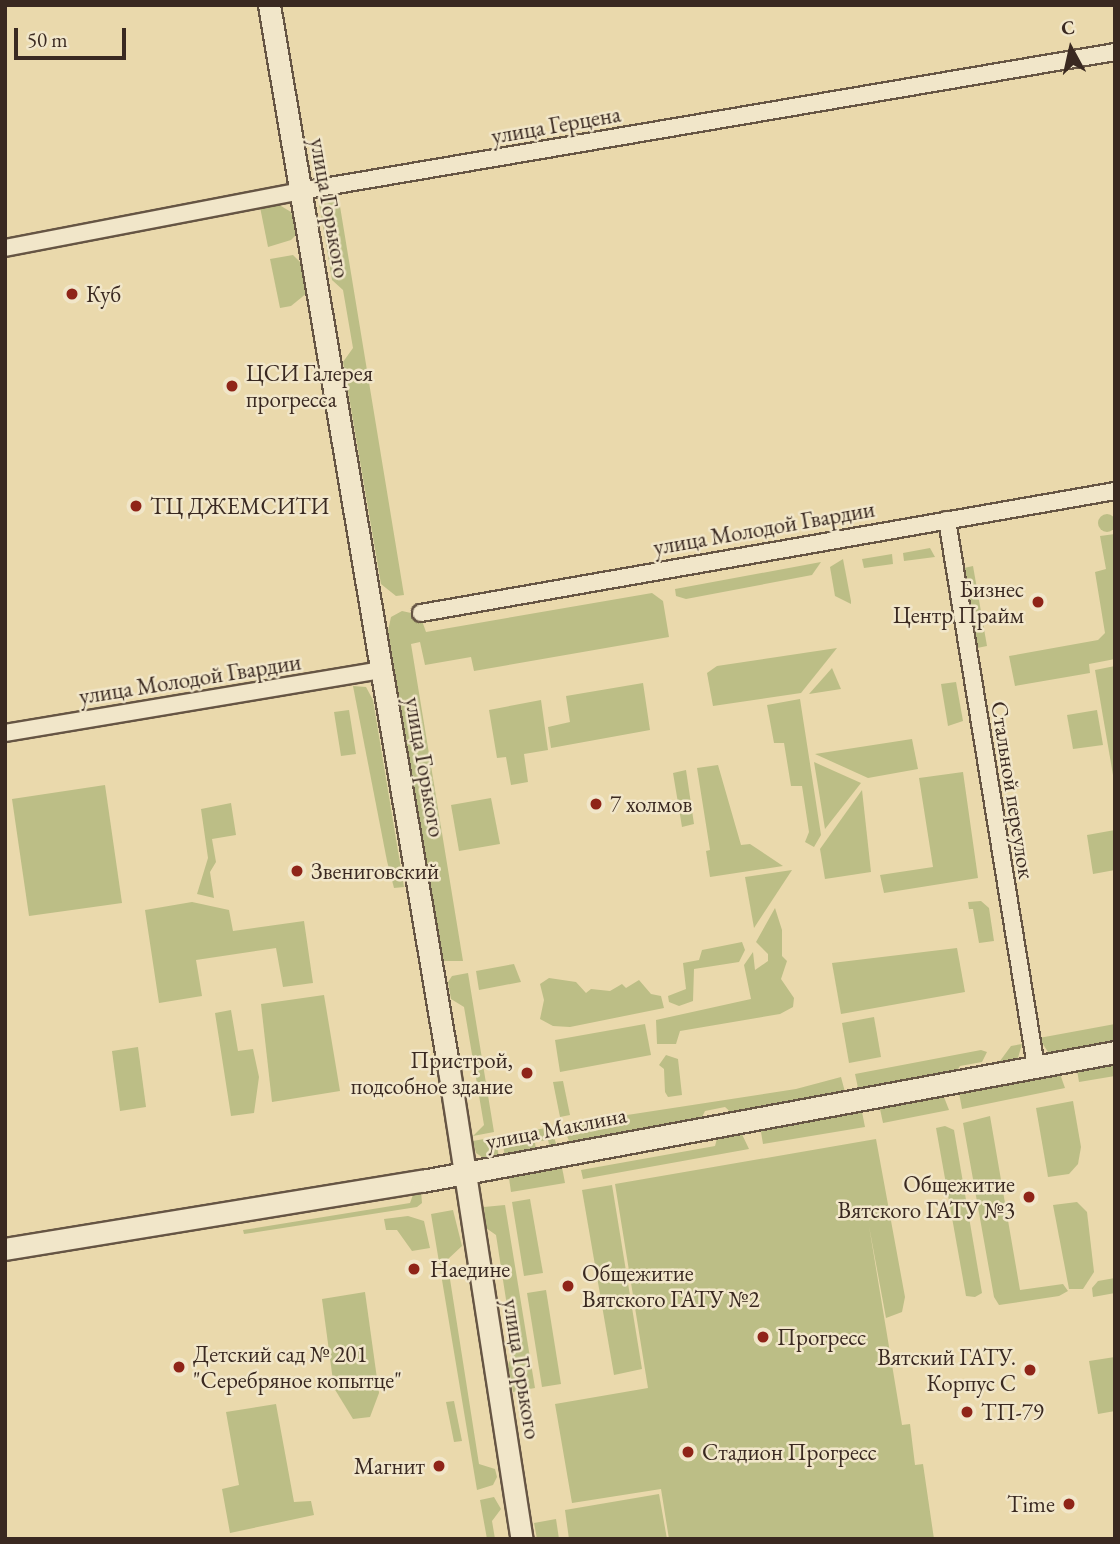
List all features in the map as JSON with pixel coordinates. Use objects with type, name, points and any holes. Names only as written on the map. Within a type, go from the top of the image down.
[{"type":"street","name":"улица Горького","points":[[269,5],[466,1172],[522,1539]]},
{"type":"street","name":"улица Герцена","points":[[5,248],[301,191],[1115,52]]},
{"type":"street","name":"улица Молодой Гвардии","points":[[421,613],[1115,491]]},
{"type":"street","name":"Стальной переулок","points":[[947,520],[1036,1067]]},
{"type":"street","name":"улица Молодой Гвардии","points":[[5,733],[382,670]]},
{"type":"street","name":"улица Маклина","points":[[5,1250],[466,1172],[1115,1052]]},
{"type":"green space","points":[[337,188],[404,595],[396,596],[381,584],[343,362],[353,348],[343,290],[332,280],[319,204],[320,195]]},
{"type":"green space","points":[[259,202],[276,203],[291,212],[297,234],[291,240],[268,247]]},
{"type":"green space","points":[[293,255],[305,267],[307,293],[291,306],[280,308],[270,259]]},
{"type":"green space","points":[[1107,514],[1113,517],[1116,523],[1113,529],[1107,532],[1101,529],[1098,523],[1101,517]]},
{"type":"green space","points":[[1115,534],[1115,659],[1089,664],[1090,673],[1015,686],[1009,656],[1098,640],[1105,633],[1095,572],[1106,569],[1100,536]]},
{"type":"green space","points":[[930,548],[935,557],[904,561],[903,553]]},
{"type":"green space","points":[[892,554],[893,564],[864,568],[862,559]]},
{"type":"green space","points":[[843,559],[851,604],[835,596],[830,567]]},
{"type":"green space","points":[[821,562],[812,575],[686,599],[676,596],[675,589]]},
{"type":"green space","points":[[973,566],[987,646],[977,648],[964,568]]},
{"type":"green space","points":[[652,593],[663,601],[669,637],[474,671],[471,657],[425,665],[420,642],[411,644],[463,961],[443,961],[388,631],[391,617],[402,611],[420,615],[426,632]]},
{"type":"green space","points":[[837,648],[801,693],[713,706],[707,673],[717,666]]},
{"type":"green space","points":[[1115,666],[1115,774],[1113,775],[1095,670]]},
{"type":"green space","points":[[832,668],[841,689],[809,694]]},
{"type":"green space","points":[[956,682],[963,721],[948,726],[941,684]]},
{"type":"green space","points":[[643,683],[650,730],[551,748],[548,727],[570,722],[566,696]]},
{"type":"green space","points":[[353,686],[366,687],[373,700],[404,887],[394,888],[387,861]]},
{"type":"green space","points":[[800,699],[821,835],[814,847],[805,842],[809,832],[802,786],[791,786],[784,743],[774,743],[767,705]]},
{"type":"green space","points":[[541,700],[548,750],[524,754],[528,782],[511,785],[506,757],[497,758],[489,710]]},
{"type":"green space","points":[[349,710],[356,754],[341,756],[334,712]]},
{"type":"green space","points":[[1097,710],[1103,745],[1073,749],[1067,715]]},
{"type":"green space","points":[[912,739],[918,769],[868,778],[815,754]]},
{"type":"green space","points":[[814,762],[861,783],[825,829]]},
{"type":"green space","points":[[718,765],[741,845],[750,844],[783,866],[710,877],[706,851],[710,850],[697,768]]},
{"type":"green space","points":[[686,770],[694,824],[682,827],[673,773]]},
{"type":"green space","points":[[963,772],[978,878],[884,893],[880,875],[933,867],[919,778]]},
{"type":"green space","points":[[105,785],[122,903],[29,916],[12,799]]},
{"type":"green space","points":[[862,790],[871,872],[825,879],[820,849]]},
{"type":"green space","points":[[491,798],[500,844],[459,851],[451,805]]},
{"type":"green space","points":[[231,803],[236,835],[212,839],[216,862],[210,872],[214,898],[197,894],[208,858],[201,809]]},
{"type":"green space","points":[[1115,830],[1115,870],[1093,874],[1087,835]]},
{"type":"green space","points":[[792,870],[754,928],[745,877]]},
{"type":"green space","points":[[981,901],[989,908],[994,941],[979,943],[973,909],[969,909],[968,902]]},
{"type":"green space","points":[[192,902],[229,910],[233,931],[304,921],[313,983],[283,987],[276,948],[196,960],[202,996],[159,1003],[145,910]]},
{"type":"green space","points":[[775,908],[782,930],[782,956],[787,961],[781,979],[794,998],[793,1007],[780,1014],[680,1031],[676,1044],[657,1044],[656,1020],[751,999],[744,965],[753,952],[755,970],[768,961],[768,954],[756,942]]},
{"type":"green space","points":[[742,942],[745,950],[739,962],[694,969],[693,1001],[679,1006],[669,1002],[668,996],[686,989],[683,963],[699,960],[702,950]]},
{"type":"green space","points":[[957,948],[965,992],[841,1014],[832,963]]},
{"type":"green space","points":[[514,964],[521,982],[479,990],[476,971]]},
{"type":"green space","points":[[468,973],[494,1132],[473,1136],[484,1125],[464,1007],[451,999],[448,982],[452,976]]},
{"type":"green space","points":[[549,978],[576,982],[586,993],[591,989],[610,991],[622,984],[626,988],[639,980],[651,994],[661,996],[664,1008],[570,1027],[553,1026],[540,1019],[544,1000],[540,984]]},
{"type":"green space","points":[[324,995],[340,1091],[272,1102],[261,1004]]},
{"type":"green space","points":[[231,1010],[238,1051],[253,1049],[259,1077],[254,1113],[231,1116],[215,1013]]},
{"type":"green space","points":[[874,1017],[881,1057],[849,1063],[842,1023]]},
{"type":"green space","points":[[645,1024],[651,1055],[560,1072],[555,1040]]},
{"type":"green space","points":[[1115,1024],[1115,1046],[1056,1056],[1048,1052],[1039,1038]]},
{"type":"green space","points":[[1022,1044],[1018,1058],[1004,1066],[1000,1061],[1011,1046]]},
{"type":"green space","points":[[138,1047],[146,1107],[120,1111],[112,1051]]},
{"type":"green space","points":[[981,1050],[987,1052],[982,1062],[960,1066],[955,1074],[858,1088],[855,1074]]},
{"type":"green space","points":[[666,1055],[678,1059],[682,1095],[668,1097],[665,1092],[664,1069],[659,1065]]},
{"type":"green space","points":[[1115,1060],[1115,1076],[1079,1082],[1077,1070],[1081,1066]]},
{"type":"green space","points":[[1059,1071],[1065,1088],[962,1109],[959,1093],[964,1089]]},
{"type":"green space","points":[[841,1077],[845,1092],[735,1116],[725,1107],[705,1111],[700,1121],[570,1143],[562,1125],[796,1089]]},
{"type":"green space","points":[[563,1081],[570,1115],[560,1117],[553,1082]]},
{"type":"green space","points":[[942,1092],[949,1110],[883,1123],[880,1109],[887,1101]]},
{"type":"green space","points":[[1073,1101],[1081,1147],[1078,1164],[1069,1174],[1048,1177],[1036,1108]]},
{"type":"green space","points":[[861,1107],[865,1127],[763,1144],[760,1126]]},
{"type":"green space","points":[[990,1116],[1020,1290],[1063,1284],[1068,1291],[1059,1296],[999,1305],[994,1297],[963,1123]]},
{"type":"green space","points":[[945,1126],[954,1130],[982,1293],[975,1297],[966,1296],[936,1128]]},
{"type":"green space","points":[[551,1127],[557,1147],[550,1148],[548,1140],[535,1142],[536,1151],[505,1156],[501,1136]]},
{"type":"green space","points":[[739,1128],[749,1149],[583,1179],[581,1170],[715,1146],[719,1131]]},
{"type":"green space","points":[[495,1137],[499,1157],[485,1159],[476,1153],[473,1141]]},
{"type":"green space","name":"Прогресс","points":[[876,1139],[905,1297],[902,1312],[886,1318],[869,1226],[902,1425],[910,1424],[915,1465],[923,1464],[934,1539],[669,1539],[661,1489],[572,1503],[555,1404],[648,1388],[615,1184]]},
{"type":"green space","points":[[561,1162],[565,1183],[511,1192],[508,1171]]},
{"type":"green space","points":[[612,1185],[642,1369],[614,1375],[582,1190]]},
{"type":"green space","points":[[421,1191],[422,1203],[417,1207],[244,1234],[243,1230],[410,1203],[414,1192]]},
{"type":"green space","points":[[530,1199],[543,1273],[524,1276],[512,1202]]},
{"type":"green space","points":[[1077,1202],[1087,1212],[1094,1272],[1083,1289],[1069,1289],[1053,1205]]},
{"type":"green space","points":[[505,1205],[535,1388],[513,1392],[508,1365],[514,1351],[496,1235],[486,1228],[484,1207]]},
{"type":"green space","points":[[453,1210],[462,1246],[447,1260],[479,1464],[495,1469],[497,1477],[493,1485],[477,1490],[431,1214]]},
{"type":"green space","points":[[408,1216],[424,1221],[430,1248],[412,1251],[397,1230],[386,1230],[384,1219]]},
{"type":"green space","points":[[1115,1278],[1115,1293],[1093,1297],[1092,1288],[1098,1281]]},
{"type":"green space","points":[[546,1290],[561,1384],[542,1387],[527,1293]]},
{"type":"green space","points":[[365,1292],[379,1393],[370,1417],[353,1419],[334,1388],[322,1299]]},
{"type":"green space","points":[[1115,1357],[1115,1411],[1098,1414],[1089,1361]]},
{"type":"green space","points":[[454,1401],[462,1441],[454,1442],[446,1402]]},
{"type":"green space","points":[[276,1404],[294,1502],[311,1501],[314,1515],[230,1533],[222,1489],[239,1485],[226,1412]]},
{"type":"green space","points":[[659,1494],[667,1539],[569,1539],[565,1510]]},
{"type":"green space","points":[[494,1497],[501,1509],[492,1521],[495,1539],[487,1539],[480,1500]]},
{"type":"green space","points":[[556,1519],[559,1539],[537,1539],[534,1523]]},
{"type":"place","name":"Куб","points":[[72,294]]},
{"type":"place","name":"ЦСИ Галерея прогресса","points":[[232,386]]},
{"type":"place","name":"ТЦ ДЖЕМСИТИ","points":[[136,506]]},
{"type":"place","name":"Бизнес Центр Прайм","points":[[1038,602]]},
{"type":"place","name":"7 холмов","points":[[596,804]]},
{"type":"place","name":"Звениговский","points":[[297,871]]},
{"type":"place","name":"Пристрой, подсобное здание","points":[[527,1073]]},
{"type":"place","name":"Общежитие Вятского ГАТУ №3","points":[[1029,1197]]},
{"type":"place","name":"Наедине","points":[[414,1269]]},
{"type":"place","name":"Общежитие Вятского ГАТУ №2","points":[[568,1286]]},
{"type":"place","name":"Прогресс","points":[[763,1337]]},
{"type":"place","name":"Детский сад № 201 \"Серебряное копытце\"","points":[[179,1367]]},
{"type":"place","name":"Вятский ГАТУ. Корпус С","points":[[1030,1370]]},
{"type":"place","name":"ТП-79","points":[[967,1412]]},
{"type":"place","name":"Стадион Прогресс","points":[[688,1452]]},
{"type":"place","name":"Магнит","points":[[439,1466]]},
{"type":"place","name":"Time","points":[[1069,1504]]}]
